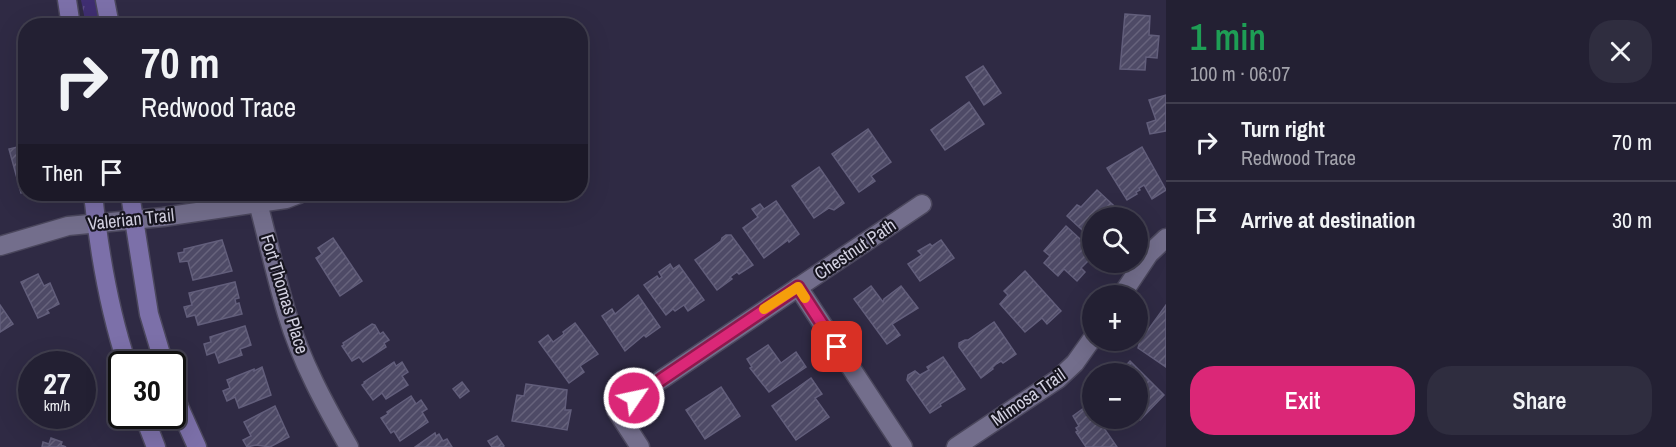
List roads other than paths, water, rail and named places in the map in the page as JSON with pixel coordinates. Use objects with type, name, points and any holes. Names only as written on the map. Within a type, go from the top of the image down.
[{"type":"street","points":[[67,0],[70,18]]},
{"type":"street","points":[[105,0],[108,18]]},
{"type":"street","points":[[94,201],[117,334],[123,351]]},
{"type":"street","points":[[131,201],[149,314],[160,351]]},
{"type":"street","name":"Valerian Trail","points":[[0,246],[57,229],[96,222],[133,220],[272,201]]},
{"type":"street","name":"Fort Thomas Place","points":[[258,203],[295,336],[331,416],[349,447]]},
{"type":"street","name":"Chestnut Path","points":[[640,447],[616,410],[922,204]]},
{"type":"street","points":[[1128,285],[1149,254],[1166,238]]},
{"type":"street","points":[[798,287],[903,447]]},
{"type":"street","name":"Mimosa Trail","points":[[956,447],[1058,379],[1084,351]]},
{"type":"street","points":[[186,422],[197,447]]},
{"type":"street","points":[[149,429],[156,447]]}]
